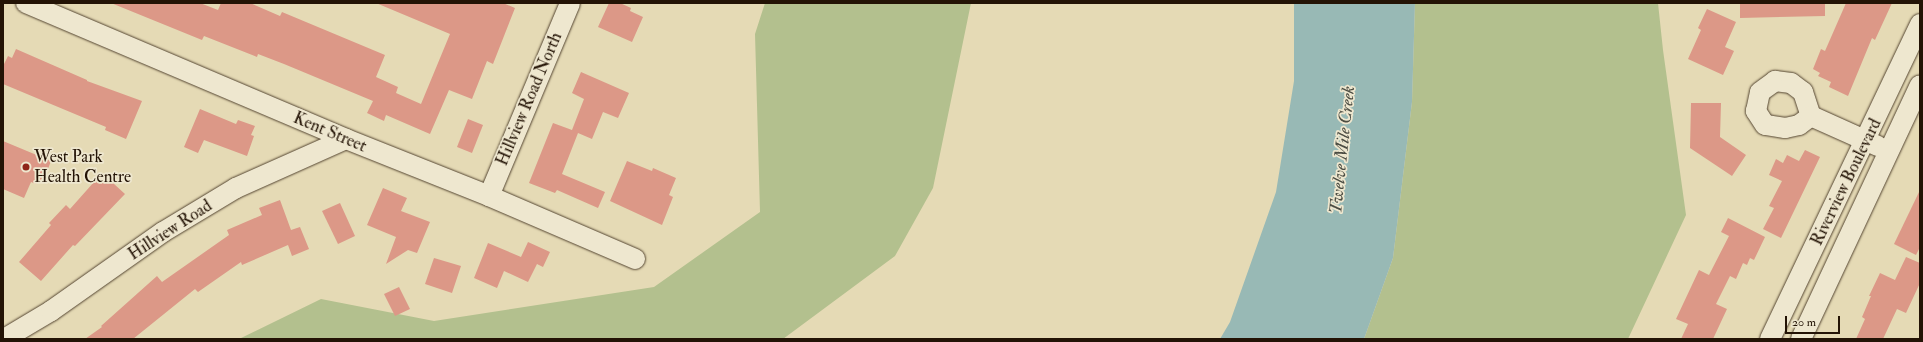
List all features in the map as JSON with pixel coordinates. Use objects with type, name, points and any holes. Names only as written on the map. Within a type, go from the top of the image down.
[{"type":"street","name":"Kent Street","points":[[26,3],[346,139],[489,196],[636,258]]},
{"type":"street","name":"Hillview Road North","points":[[489,196],[570,3]]},
{"type":"street","name":"Riverview Boulevard","points":[[1770,339],[1920,24]]},
{"type":"street","name":"Riverview Boulevard","points":[[1801,339],[1920,85]]},
{"type":"street","points":[[1811,116],[1866,140],[1889,152]]},
{"type":"street","name":"Hillview Road","points":[[4,339],[52,311],[162,232],[236,188],[346,139]]},
{"type":"green space","points":[[765,3],[971,3],[933,188],[895,256],[783,339],[239,339],[321,299],[434,321],[654,287],[760,212],[755,34]]},
{"type":"green space","points":[[1415,3],[1658,3],[1686,215],[1628,339],[1364,339],[1393,258],[1412,102]]},
{"type":"water","name":"Twelve Mile Creek","points":[[1294,3],[1415,3],[1412,102],[1393,258],[1364,339],[1220,339],[1230,322],[1276,192],[1294,81]]},
{"type":"building","points":[[111,3],[200,3],[218,10],[221,3],[250,3],[280,16],[282,12],[385,55],[376,77],[398,87],[396,93],[421,104],[450,34],[376,3],[503,3],[515,8],[493,64],[487,61],[472,99],[449,90],[430,134],[386,115],[384,121],[367,113],[373,101],[284,64],[258,54],[257,57],[204,36],[202,40]]},
{"type":"building","points":[[609,3],[620,3],[631,8],[630,11],[643,17],[632,42],[598,27]]},
{"type":"building","points":[[1740,3],[1825,3],[1825,16],[1740,18]]},
{"type":"building","points":[[1846,3],[1892,3],[1875,40],[1872,38],[1848,96],[1829,87],[1831,82],[1818,76],[1820,73],[1813,69],[1821,49],[1825,51]]},
{"type":"building","points":[[1707,9],[1736,22],[1725,47],[1734,51],[1723,75],[1688,59],[1701,30],[1698,28]]},
{"type":"building","points":[[16,49],[87,81],[142,101],[126,139],[105,130],[106,127],[3,84],[3,66],[8,56],[12,58]]},
{"type":"building","points":[[581,72],[629,93],[618,118],[603,112],[592,139],[578,133],[562,174],[605,192],[598,208],[557,190],[555,193],[529,183],[553,123],[572,130],[584,99],[572,93]]},
{"type":"building","points":[[1691,103],[1721,103],[1720,137],[1746,155],[1732,176],[1690,148]]},
{"type":"building","points":[[200,109],[236,124],[238,120],[255,126],[251,135],[254,136],[247,156],[204,140],[198,153],[184,147]]},
{"type":"building","points":[[468,119],[483,125],[472,153],[457,147]]},
{"type":"building","name":"West Park Health Centre","points":[[3,141],[51,161],[46,174],[36,184],[31,182],[24,198],[3,189]]},
{"type":"building","points":[[1805,150],[1820,157],[1781,238],[1763,229],[1774,208],[1769,206],[1782,181],[1769,175],[1776,159],[1783,163],[1787,155],[1799,161]]},
{"type":"building","points":[[627,161],[652,171],[653,168],[676,178],[669,195],[673,197],[662,225],[610,201]]},
{"type":"building","points":[[102,173],[125,194],[75,246],[73,245],[41,281],[19,262],[51,225],[49,223],[66,205],[70,209]]},
{"type":"building","points":[[383,188],[407,198],[401,211],[430,222],[417,253],[408,250],[386,264],[396,237],[367,225]]},
{"type":"building","points":[[1920,190],[1920,247],[1916,255],[1894,244]]},
{"type":"building","points":[[280,200],[291,230],[300,227],[309,249],[292,256],[288,245],[242,265],[241,262],[198,292],[195,289],[133,339],[85,339],[102,327],[101,326],[157,276],[162,282],[229,235],[227,230],[262,215],[259,208]]},
{"type":"building","points":[[340,203],[355,236],[338,244],[322,211]]},
{"type":"building","points":[[1728,218],[1765,237],[1754,260],[1750,258],[1747,265],[1743,263],[1736,279],[1730,276],[1716,304],[1727,309],[1713,339],[1681,339],[1688,324],[1676,319],[1699,270],[1709,275],[1729,236],[1721,232]]},
{"type":"building","points":[[528,242],[550,252],[543,267],[537,264],[528,282],[504,271],[497,288],[474,278],[488,243],[521,257]]},
{"type":"building","points":[[1906,257],[1920,263],[1920,283],[1906,313],[1897,309],[1883,339],[1856,339],[1865,319],[1862,317],[1871,296],[1869,296],[1880,273],[1895,280]]},
{"type":"building","points":[[434,258],[461,266],[452,293],[425,284]]},
{"type":"building","points":[[399,287],[410,309],[395,316],[384,294]]},
{"type":"place","name":"West Park Health Centre","points":[[26,167]]}]
